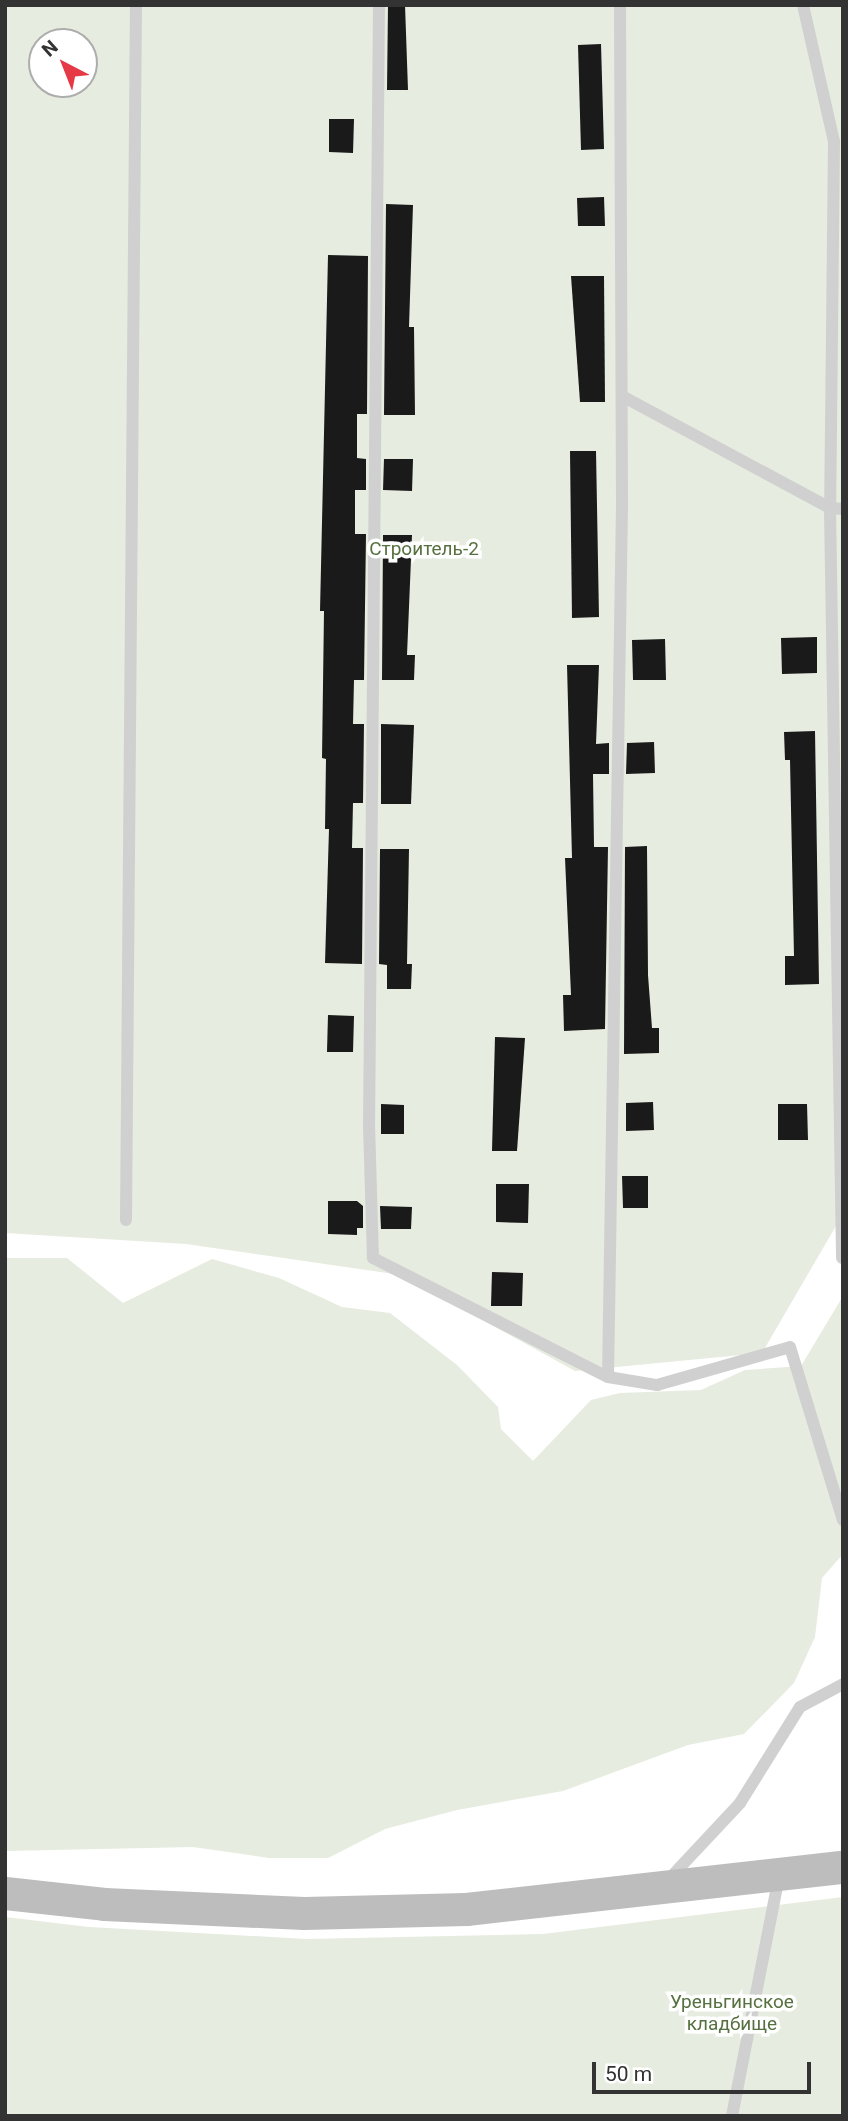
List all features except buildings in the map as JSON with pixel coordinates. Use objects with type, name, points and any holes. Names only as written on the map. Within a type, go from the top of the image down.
[{"type":"main road","points":[[5,1893],[104,1903],[303,1913],[466,1909],[843,1867]]},
{"type":"lane","points":[[127,1220],[136,5]]},
{"type":"lane","points":[[379,5],[369,1124],[373,1258],[608,1377],[657,1385],[790,1348],[843,1520]]},
{"type":"lane","points":[[608,1377],[622,396],[620,5]]},
{"type":"lane","points":[[803,5],[834,141],[842,1258]]},
{"type":"lane","points":[[622,396],[836,508]]},
{"type":"lane","points":[[664,1885],[740,1804],[800,1707],[843,1684]]},
{"type":"lane","points":[[732,2116],[780,1872]]},
{"type":"green space","name":"Строитель-2","points":[[5,5],[843,5],[840,1219],[762,1353],[575,1371],[401,1275],[186,1244],[5,1233]]},
{"type":"green space","points":[[5,1258],[67,1258],[123,1303],[212,1259],[279,1278],[342,1307],[390,1313],[457,1365],[498,1407],[501,1429],[533,1461],[591,1400],[620,1393],[701,1390],[745,1370],[801,1366],[843,1296],[843,1554],[822,1578],[815,1637],[794,1683],[744,1734],[688,1745],[563,1791],[457,1810],[385,1829],[328,1858],[269,1858],[193,1847],[5,1851]]},
{"type":"green space","name":"Уреньгинское кладбище","points":[[843,1897],[843,2116],[5,2116],[5,1917],[89,1927],[307,1939],[543,1934]]}]
